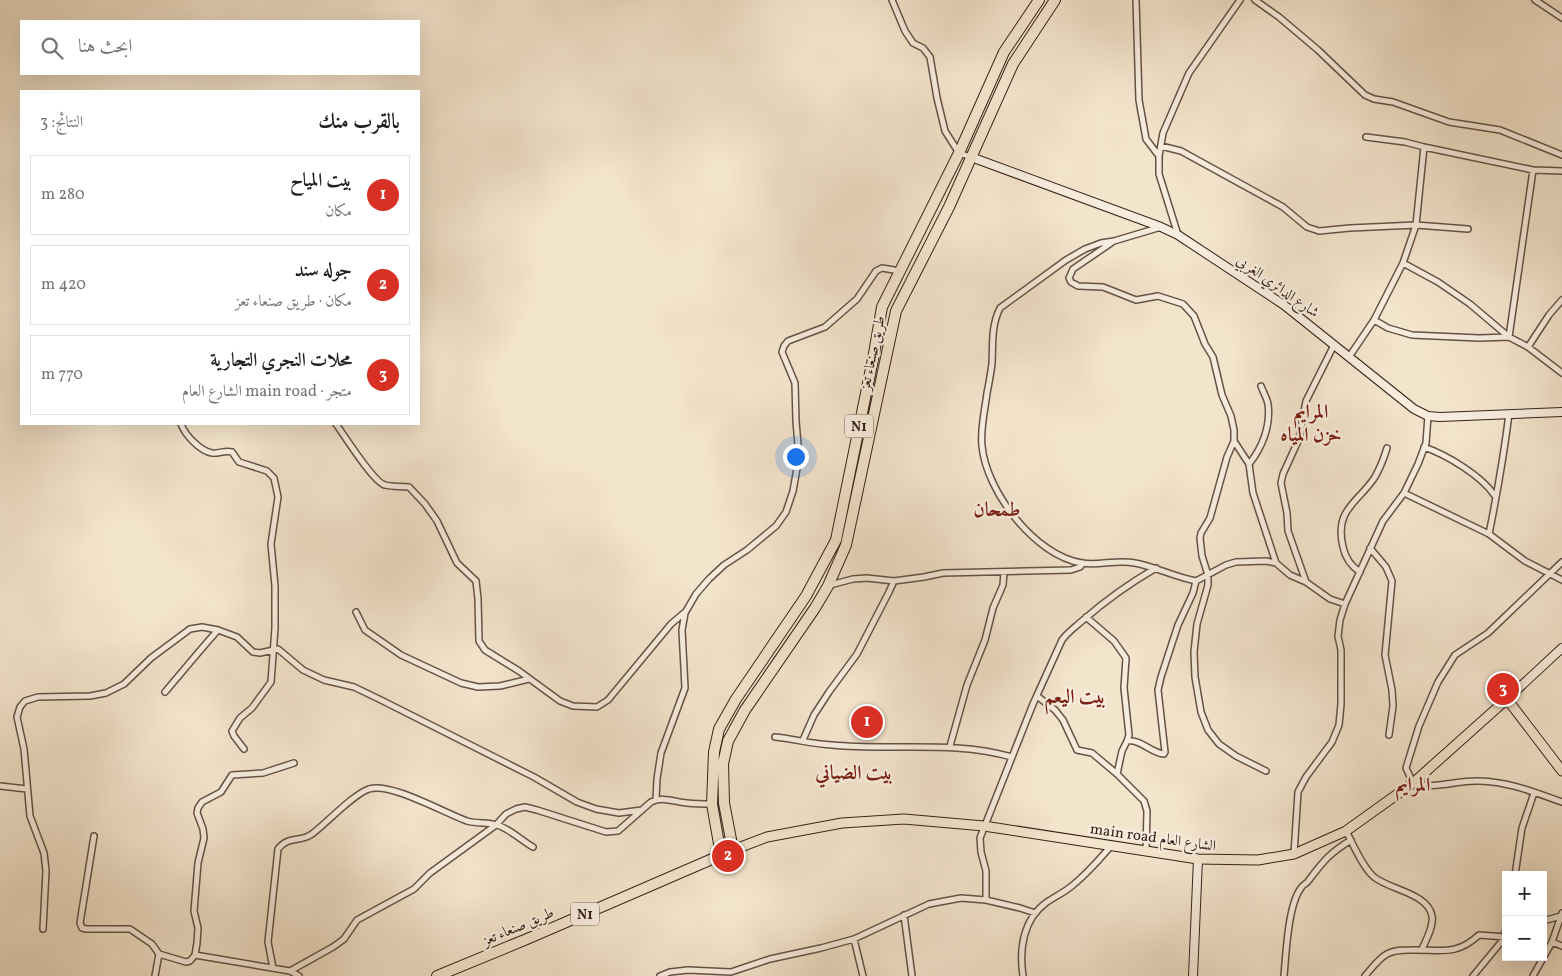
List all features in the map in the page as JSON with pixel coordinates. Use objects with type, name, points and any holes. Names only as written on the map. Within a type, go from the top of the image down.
[{"type":"highway","name":"طريق صنعاء تعز","points":[[720,855],[712,804],[714,752],[719,730],[736,699],[817,579],[836,540],[882,307],[959,153],[1004,52],[1039,0]]},
{"type":"highway","name":"طريق صنعاء تعز","points":[[437,976],[733,850],[724,803],[722,764],[728,741],[745,710],[828,586],[846,545],[896,311],[949,207],[1013,64],[1056,0]]},
{"type":"highway","points":[[817,579],[828,586]]},
{"type":"main road","name":"main road الشارع العام","points":[[733,850],[767,837],[842,823],[904,819],[984,826],[1198,859],[1258,860],[1294,854],[1346,831],[1413,783],[1507,699]]},
{"type":"main road","points":[[1507,699],[1562,771]]},
{"type":"street","points":[[892,0],[905,31],[913,43],[923,48],[930,57],[937,98],[946,131],[959,153],[971,158]]},
{"type":"street","points":[[1136,0],[1139,100],[1146,139],[1159,156]]},
{"type":"street","points":[[1178,235],[1159,174],[1159,156],[1163,133],[1189,73],[1240,0]]},
{"type":"street","points":[[1255,0],[1279,17],[1318,50],[1365,95],[1374,99],[1392,102],[1449,122],[1500,130],[1562,155]]},
{"type":"street","points":[[1535,0],[1562,18]]},
{"type":"street","points":[[1366,137],[1404,142],[1533,170],[1562,171]]},
{"type":"street","points":[[1161,146],[1181,150],[1283,207],[1307,227],[1319,231],[1416,226],[1468,229]]},
{"type":"street","points":[[1350,357],[1374,320],[1403,263],[1416,226],[1424,147]]},
{"type":"street","name":"شارع الدائري الغربي","points":[[971,158],[1161,227],[1178,235],[1284,305],[1414,409],[1428,416]]},
{"type":"street","points":[[1509,337],[1533,170]]},
{"type":"street","points":[[1161,227],[1085,249],[1072,256],[1000,308],[995,318],[992,364],[981,432],[986,467],[993,484],[1023,528],[1043,546],[1063,557],[1083,563],[1134,562],[1196,581],[1219,568],[1236,562],[1266,561],[1276,563],[1290,575],[1306,582],[1330,599],[1345,604]]},
{"type":"street","points":[[1114,241],[1074,269],[1069,278],[1071,282],[1078,286],[1095,286],[1110,289],[1136,300],[1158,296],[1177,301],[1189,309],[1215,361],[1220,390],[1231,416],[1234,441],[1222,471],[1213,511],[1200,538],[1202,556],[1208,575],[1206,592],[1197,624],[1194,652],[1195,677],[1201,712],[1208,730],[1219,744],[1236,756],[1266,771]]},
{"type":"street","points":[[1403,263],[1438,282],[1470,304],[1509,337],[1528,347],[1562,372]]},
{"type":"street","points":[[337,425],[369,471],[380,483],[409,487],[425,504],[437,521],[457,563],[476,581],[479,641],[485,650],[519,671],[560,702],[573,706],[597,707],[608,700],[671,624],[685,613],[696,594],[709,578],[776,526],[786,512],[794,491],[799,458],[795,383],[782,352],[784,346],[788,341],[825,326],[843,312],[857,299],[876,271],[882,268],[900,271]]},
{"type":"street","points":[[1528,347],[1562,300]]},
{"type":"street","points":[[1374,320],[1388,328],[1412,335],[1479,338],[1509,337]]},
{"type":"street","points":[[1306,582],[1288,531],[1281,483],[1283,474],[1299,439],[1306,401],[1334,345]]},
{"type":"street","points":[[1249,464],[1259,450],[1267,428],[1268,406],[1261,386]]},
{"type":"street","points":[[1294,854],[1298,792],[1306,777],[1332,742],[1339,725],[1341,650],[1338,636],[1340,620],[1345,604],[1383,520],[1404,493],[1418,464],[1424,447],[1428,416],[1562,412]]},
{"type":"street","points":[[1489,534],[1495,496],[1503,465],[1509,414]]},
{"type":"street","points":[[182,425],[187,436],[203,450],[215,454],[225,451],[232,452],[239,462],[267,471],[274,478],[278,497],[271,544],[275,586],[274,649],[271,682],[252,708],[240,718],[232,731],[244,750]]},
{"type":"street","points":[[1234,441],[1249,464],[1253,494],[1276,563]]},
{"type":"street","points":[[1424,447],[1451,460],[1476,477],[1495,496]]},
{"type":"street","points":[[1360,572],[1348,560],[1344,552],[1342,521],[1350,507],[1374,479],[1387,448]]},
{"type":"street","points":[[1404,493],[1489,534],[1525,561],[1562,580]]},
{"type":"street","points":[[1370,548],[1386,567],[1392,581],[1385,655],[1393,706],[1389,735]]},
{"type":"street","points":[[1562,562],[1488,633],[1455,655],[1438,682],[1419,726],[1406,768],[1413,783],[1424,787],[1436,787],[1456,782],[1496,782],[1517,785],[1562,802]]},
{"type":"street","points":[[828,586],[853,579],[866,578],[894,581],[943,572],[1071,570],[1083,563]]},
{"type":"street","points":[[986,900],[986,870],[981,852],[980,838],[1037,696],[1062,640],[1068,632],[1128,584],[1156,568]]},
{"type":"street","points":[[950,746],[967,685],[985,640],[993,608],[1003,585],[1004,572]]},
{"type":"street","points":[[803,740],[814,715],[860,648],[894,581]]},
{"type":"street","points":[[1127,740],[1143,744],[1160,754],[1165,752],[1158,690],[1178,625],[1193,593],[1196,581]]},
{"type":"street","points":[[356,612],[365,630],[402,655],[460,683],[478,687],[500,686],[529,679]]},
{"type":"street","points":[[656,799],[661,753],[685,688],[682,638],[685,613]]},
{"type":"street","points":[[1086,617],[1114,640],[1126,658],[1124,688],[1129,735],[1122,751],[1117,774]]},
{"type":"street","points":[[44,929],[46,871],[44,853],[30,816],[24,749],[18,717],[20,707],[25,701],[38,697],[90,696],[106,693],[124,684],[151,658],[190,629],[202,627],[218,630],[237,637],[253,652],[260,653],[278,649],[303,670],[324,680],[354,687],[381,700],[525,773],[577,802],[596,809],[619,812],[642,810]]},
{"type":"street","points":[[165,692],[182,671],[191,664],[204,645],[218,630]]},
{"type":"street","name":"main road الشارع العام","points":[[1507,699],[1562,648]]},
{"type":"street","points":[[1037,696],[1055,710],[1063,720],[1077,750],[1092,753],[1138,795],[1146,807],[1146,851]]},
{"type":"street","points":[[775,737],[843,746],[950,746],[991,751],[1012,757]]},
{"type":"street","points":[[94,836],[80,923],[82,928],[130,929],[152,944],[160,954],[186,962],[195,955],[198,928],[194,911],[198,862],[204,838],[197,813],[198,808],[202,802],[221,792],[232,775],[264,773],[294,763]]},
{"type":"street","points":[[0,786],[27,789]]},
{"type":"street","points":[[273,968],[268,942],[278,849],[283,842],[308,837],[356,797],[369,789],[382,788],[405,795],[467,821],[496,825],[510,831],[533,846]]},
{"type":"street","points":[[1516,871],[1522,828],[1534,793]]},
{"type":"street","points":[[290,971],[333,947],[344,938],[357,920],[414,889],[430,872],[496,825],[506,814],[516,809],[525,807],[606,832],[618,831],[656,799],[665,798],[686,803],[712,804]]},
{"type":"street","points":[[1346,831],[1374,878],[1417,897],[1430,910],[1431,924],[1422,949]]},
{"type":"street","points":[[1284,976],[1287,941],[1294,904],[1300,890],[1329,855],[1351,840]]},
{"type":"street","points":[[1023,976],[1021,963],[1023,941],[1026,928],[1034,913],[1072,887],[1111,846]]},
{"type":"street","points":[[1193,976],[1198,859]]},
{"type":"street","points":[[660,976],[670,972],[688,970],[730,972],[770,959],[854,939],[929,904],[961,898],[986,900],[1034,913]]},
{"type":"street","points":[[904,915],[912,976]]},
{"type":"street","points":[[1547,920],[1561,915]]},
{"type":"street","points":[[1533,976],[1552,942],[1561,915]]},
{"type":"street","points":[[1365,976],[1379,960],[1390,952],[1422,949],[1449,950],[1463,948],[1479,935],[1502,937]]},
{"type":"street","points":[[854,939],[863,976]]},
{"type":"street","points":[[1473,976],[1502,941]]},
{"type":"street","points":[[1552,942],[1562,946]]},
{"type":"street","points":[[155,976],[160,954]]},
{"type":"street","points":[[195,955],[290,971],[299,976]]},
{"type":"place","name":"محلات النجري التجارية","points":[[1503,689]]},
{"type":"place","name":"بيت المياح","points":[[867,722]]},
{"type":"place","name":"جوله سند","points":[[728,856]]},
{"type":"district","name":"المرايم خزن المياه","points":[[1311,422]]},
{"type":"district","name":"طمحان","points":[[997,509]]},
{"type":"district","name":"بيت اليعم","points":[[1075,696]]},
{"type":"district","name":"بيت الضياني","points":[[854,772]]},
{"type":"district","name":"المرايم","points":[[1413,784]]}]
